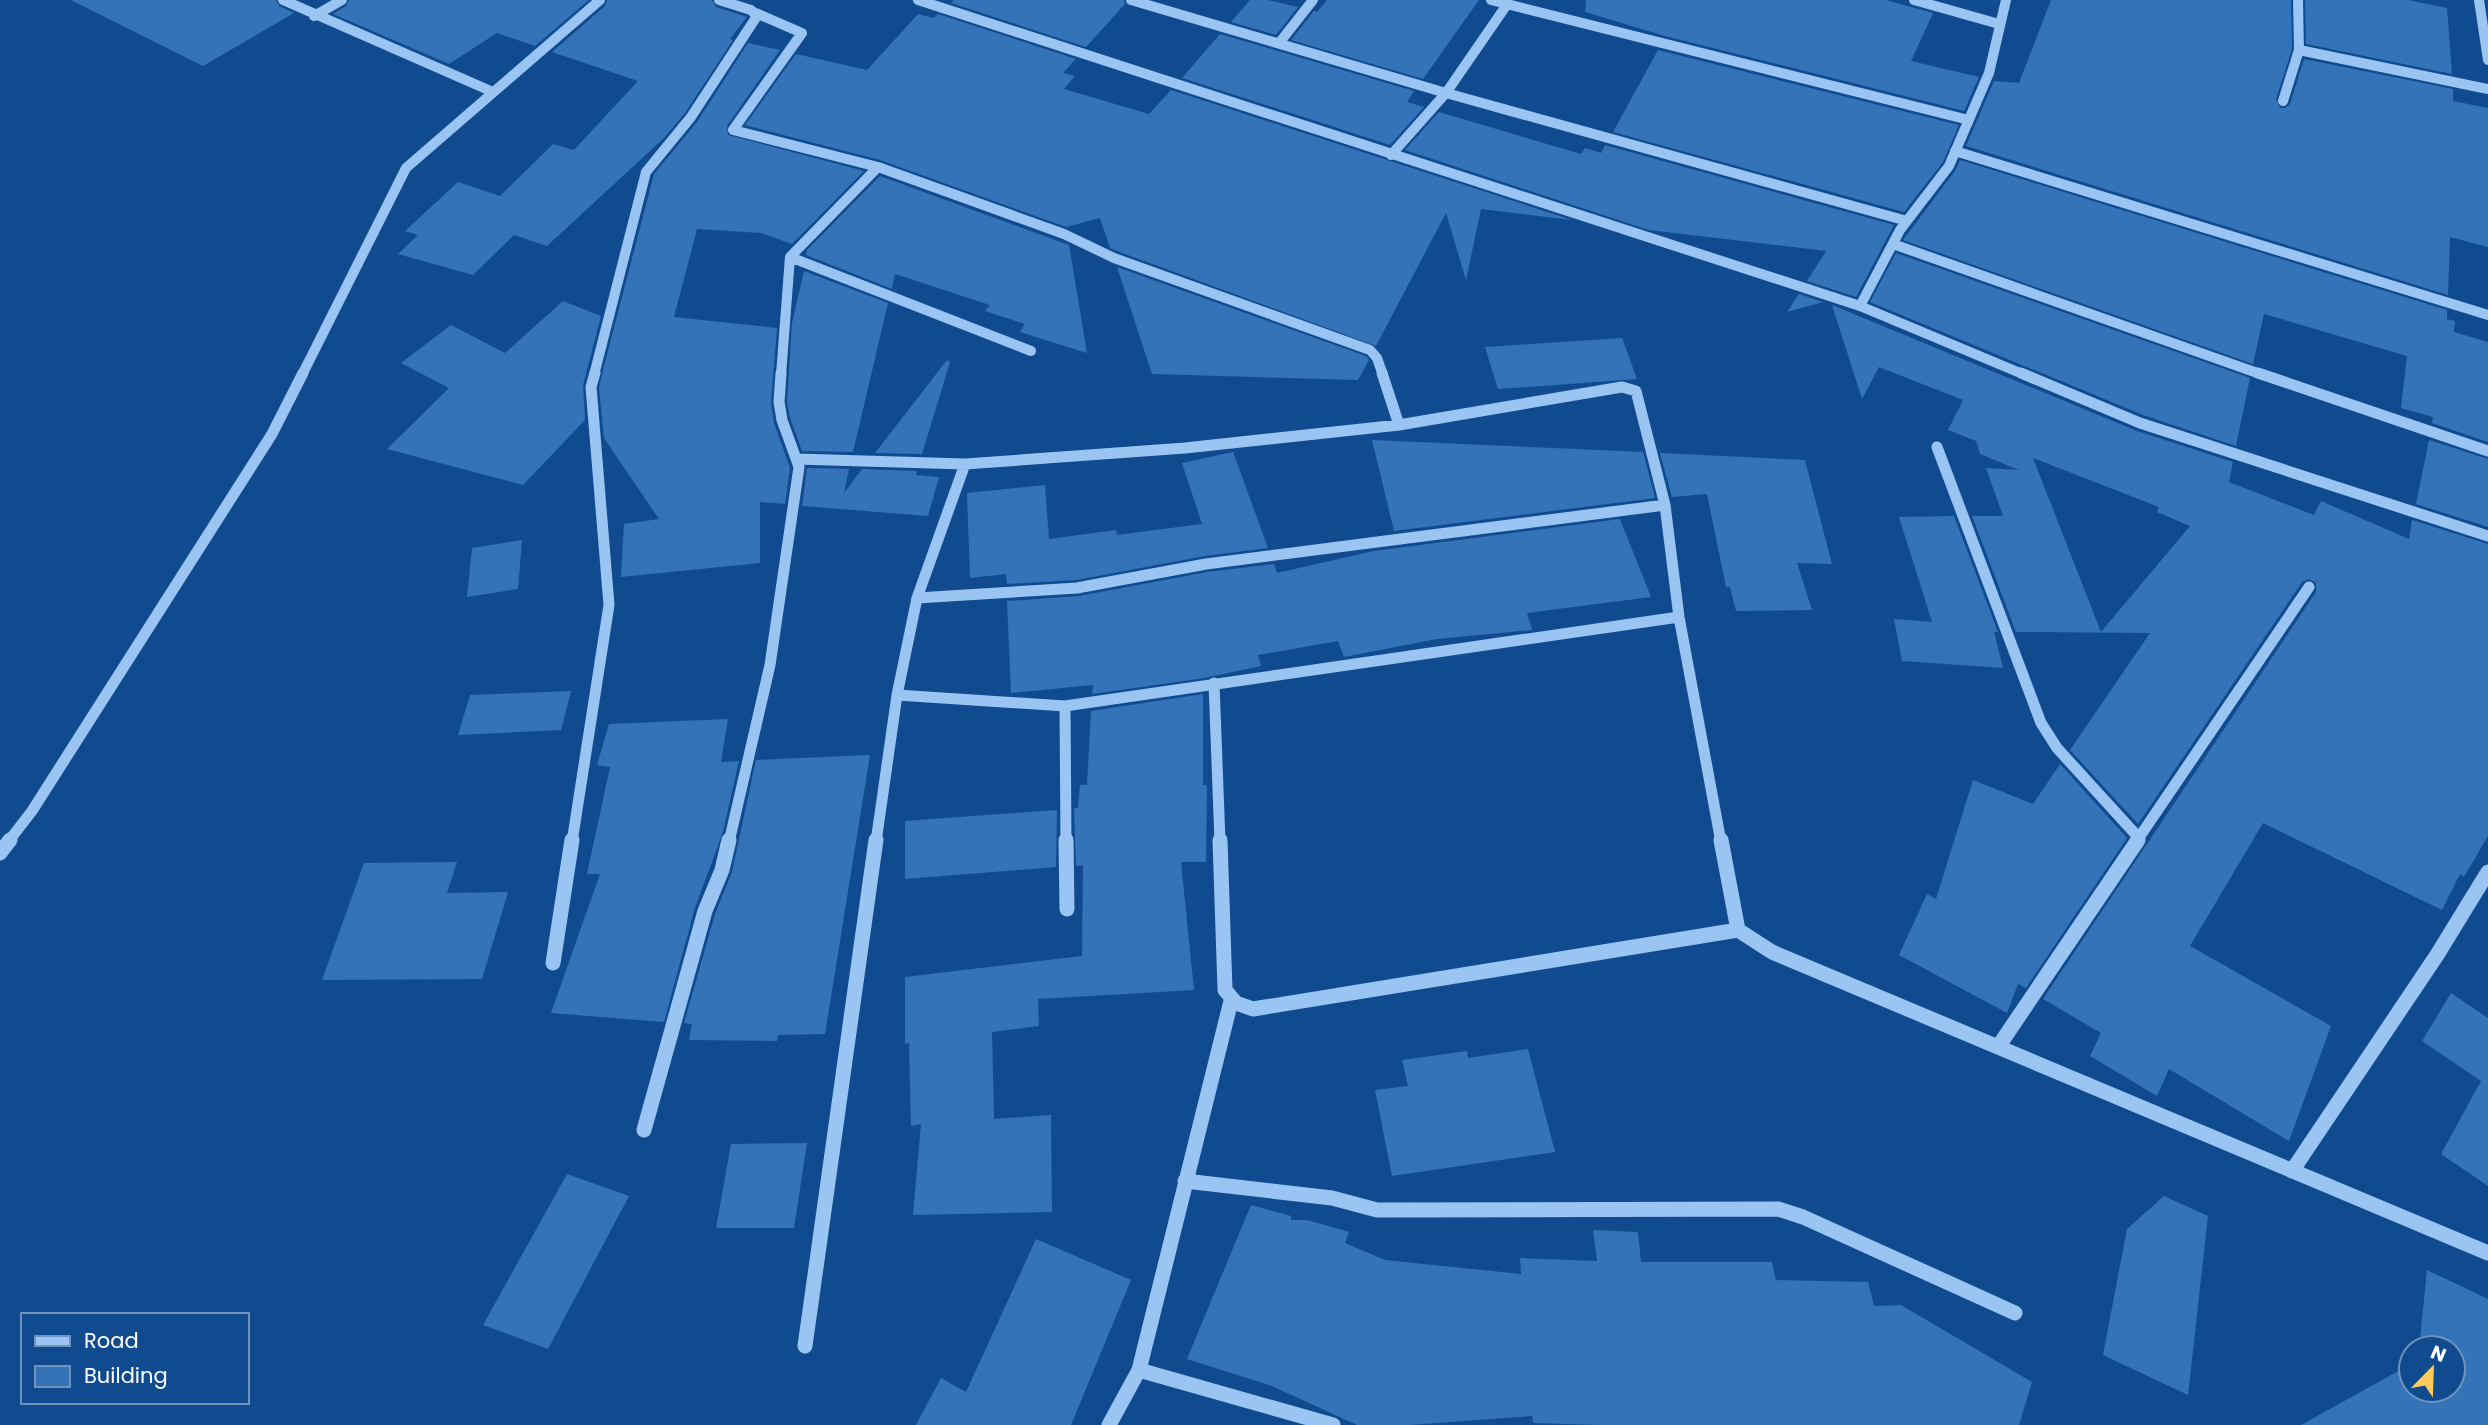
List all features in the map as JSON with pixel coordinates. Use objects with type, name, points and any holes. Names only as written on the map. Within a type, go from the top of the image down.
[{"type":"street","points":[[283,0],[493,93]]},
{"type":"street","points":[[314,16],[342,0]]},
{"type":"street","points":[[0,853],[32,811],[272,434],[406,168],[600,0]]},
{"type":"street","points":[[719,0],[802,33],[733,130],[878,167],[1064,234],[1140,267],[1370,350],[1377,358],[1399,425]]},
{"type":"street","points":[[918,0],[1860,306],[2140,423],[2488,536]]},
{"type":"street","points":[[1131,0],[1280,41],[1446,93],[1907,221]]},
{"type":"street","points":[[1280,41],[1313,0]]},
{"type":"street","points":[[1492,0],[1969,120]]},
{"type":"street","points":[[1914,0],[1999,24]]},
{"type":"street","points":[[1860,306],[1907,221],[1945,171],[1989,73],[2006,0]]},
{"type":"street","points":[[2283,101],[2299,50],[2298,0]]},
{"type":"street","points":[[2479,0],[2488,60]]},
{"type":"street","points":[[1391,155],[1446,93],[1508,3]]},
{"type":"street","points":[[553,963],[609,605],[591,387],[646,173],[691,117],[755,19],[756,13]]},
{"type":"street","points":[[2299,50],[2488,89]]},
{"type":"street","points":[[1955,150],[2488,315]]},
{"type":"street","points":[[644,1130],[705,911],[722,870],[769,665],[799,467],[782,420],[779,402],[790,257],[878,167]]},
{"type":"street","points":[[1893,244],[2283,382],[2488,451]]},
{"type":"street","points":[[790,257],[1031,351]]},
{"type":"street","points":[[797,459],[965,464],[1185,448],[1399,425],[1622,387],[1630,388],[1639,396],[1665,505],[1679,617],[1738,930],[1772,952],[2488,1253]]},
{"type":"street","points":[[1937,447],[2041,723],[2057,748],[2139,838]]},
{"type":"street","points":[[805,1346],[897,695],[917,597],[965,464]]},
{"type":"street","points":[[917,597],[1077,588],[1206,564],[1665,505]]},
{"type":"street","points":[[1998,1047],[2309,587]]},
{"type":"street","points":[[897,695],[1065,706],[1679,617]]},
{"type":"street","points":[[1214,683],[1225,990],[1231,1001],[1240,1007],[1253,1009],[1738,930]]},
{"type":"street","points":[[1065,706],[1067,909]]},
{"type":"street","points":[[2292,1171],[2437,955],[2488,873]]},
{"type":"street","points":[[1109,1425],[1139,1370],[1231,1001]]},
{"type":"street","points":[[1185,1181],[1332,1198],[1377,1210],[1778,1209],[1802,1217],[2015,1312]]},
{"type":"street","points":[[1139,1370],[1333,1425]]},
{"type":"building","points":[[71,0],[276,0],[279,6],[294,13],[203,66]]},
{"type":"building","points":[[349,0],[589,0],[535,46],[497,33],[449,64],[333,14],[346,6]]},
{"type":"building","points":[[607,0],[712,0],[716,7],[747,17],[730,39],[733,40],[685,113],[664,138],[547,246],[514,235],[473,275],[398,254],[418,235],[405,231],[458,182],[500,196],[553,144],[574,150],[638,81],[552,52],[605,6]]},
{"type":"building","points":[[954,0],[1124,0],[1125,4],[1086,47],[951,3]]},
{"type":"building","points":[[1250,0],[1268,0],[1298,7],[1276,35],[1231,22]]},
{"type":"building","points":[[1327,0],[1479,0],[1423,79],[1291,40],[1314,11],[1317,12]]},
{"type":"building","points":[[1586,0],[1886,0],[1933,13],[1911,61],[1979,77],[1964,111],[1665,36],[1585,12]]},
{"type":"building","points":[[2051,0],[2291,0],[2292,49],[2276,99],[2280,108],[2290,104],[2304,59],[2453,89],[2453,101],[2488,108],[2488,247],[2450,237],[2448,295],[1966,146],[1994,81],[2019,83]]},
{"type":"building","points":[[2305,0],[2408,0],[2447,8],[2452,74],[2306,44]]},
{"type":"building","points":[[918,14],[934,18],[938,14],[1076,59],[1063,73],[1075,76],[1064,89],[1149,114],[1171,90],[1572,220],[1481,209],[1466,280],[1446,213],[1376,346],[1110,248],[1100,218],[1066,227],[880,160],[745,125],[796,54],[867,70]]},
{"type":"building","points":[[1220,34],[1414,91],[1407,102],[1424,107],[1390,145],[1182,78]]},
{"type":"building","points":[[748,43],[780,50],[727,126],[728,135],[864,171],[792,244],[761,233],[697,229],[674,317],[777,328],[771,402],[774,423],[790,468],[785,504],[760,502],[760,563],[621,577],[624,524],[659,519],[604,438],[599,388],[603,370],[654,174],[697,122]]},
{"type":"building","points":[[1658,50],[1959,125],[1943,162],[1904,212],[1613,132]]},
{"type":"building","points":[[1439,112],[1581,154],[1585,148],[1601,153],[1605,145],[1894,225],[1856,297],[1807,281],[1826,251],[1649,230],[1405,150]]},
{"type":"building","points":[[1960,160],[2447,310],[2447,319],[2455,321],[2454,332],[2488,342],[2488,442],[2432,423],[2433,417],[2401,408],[2407,356],[2264,314],[2253,364],[1903,240],[1955,171]]},
{"type":"building","points":[[880,176],[1069,245],[1087,353],[1020,332],[1025,324],[985,311],[990,305],[895,274],[892,289],[806,255],[807,250]]},
{"type":"building","points":[[1896,253],[2250,378],[2236,446],[2143,415],[1870,302]]},
{"type":"building","points":[[1117,267],[1366,356],[1369,360],[1358,380],[1152,374]]},
{"type":"building","points":[[804,271],[888,303],[853,452],[802,451],[790,418],[787,402],[792,323]]},
{"type":"building","points":[[1799,294],[1823,302],[1787,312]]},
{"type":"building","points":[[563,301],[601,316],[583,385],[585,420],[523,485],[387,449],[449,388],[401,363],[451,325],[505,353]]},
{"type":"building","points":[[1832,305],[2137,431],[2233,462],[2229,482],[2314,515],[2321,501],[2409,539],[2412,520],[2488,544],[2488,836],[2464,877],[2460,874],[2442,910],[2263,823],[2190,946],[2331,1026],[2289,1141],[2169,1069],[2157,1096],[2090,1056],[2101,1033],[2043,999],[2316,592],[2316,583],[2309,579],[2302,582],[2138,824],[2070,750],[2150,633],[2016,632],[1972,516],[2003,516],[1986,468],[2019,470],[1980,454],[1976,441],[1948,430],[1963,400],[1879,367],[1862,399]],"holes":[[[2033,458],[2159,507],[2157,512],[2190,526],[2101,632]]]},
{"type":"building","points":[[1622,338],[1637,379],[1498,389],[1485,347]]},
{"type":"building","points":[[947,360],[950,362],[922,454],[875,453]]},
{"type":"building","points":[[1372,440],[1643,452],[1655,498],[1394,531]]},
{"type":"building","points":[[2429,440],[2488,459],[2488,527],[2416,504]]},
{"type":"building","points":[[1233,452],[1268,548],[1205,556],[1076,580],[1007,584],[1006,574],[970,578],[967,493],[1045,485],[1049,539],[1116,530],[1117,535],[1202,524],[1182,463]]},
{"type":"building","points":[[1660,453],[1805,460],[1832,564],[1797,563],[1812,610],[1736,611],[1730,587],[1726,587],[1707,494],[1672,497]]},
{"type":"building","points":[[807,468],[849,469],[844,493],[862,469],[917,471],[916,475],[939,477],[928,516],[802,506]]},
{"type":"building","points":[[1954,516],[1998,632],[1994,632],[2003,668],[1902,661],[1894,619],[1932,622],[1899,517]]},
{"type":"building","points":[[1620,519],[1651,597],[1527,613],[1532,630],[1437,639],[1344,657],[1338,641],[1258,655],[1261,666],[1204,678],[1092,694],[1093,685],[1011,693],[1007,601],[1079,596],[1207,572],[1274,564],[1277,573],[1374,551]]},
{"type":"building","points":[[522,540],[518,589],[467,597],[472,548]]},
{"type":"building","points":[[571,691],[561,730],[458,735],[470,695]]},
{"type":"building","points":[[1203,694],[1203,785],[1207,785],[1206,862],[1181,862],[1194,990],[1038,999],[1039,1026],[992,1032],[994,1119],[1051,1115],[1052,1212],[913,1215],[921,1124],[911,1126],[909,1043],[905,1044],[905,977],[1082,956],[1083,865],[1076,866],[1074,808],[1078,808],[1080,785],[1087,785],[1091,711]]},
{"type":"building","points":[[728,719],[721,762],[739,761],[723,832],[695,908],[664,1022],[551,1013],[600,874],[587,874],[610,767],[597,765],[609,724]]},
{"type":"building","points":[[870,755],[825,1034],[778,1035],[777,1041],[689,1040],[692,1024],[684,1023],[715,914],[732,872],[756,760]]},
{"type":"building","points":[[2060,764],[2127,838],[2026,988],[2018,984],[2007,1013],[1899,955],[1927,894],[1936,899],[1973,780],[2033,804]]},
{"type":"building","points":[[1057,810],[1056,867],[905,879],[905,821]]},
{"type":"building","points":[[457,862],[447,893],[508,892],[482,979],[322,980],[364,863]]},
{"type":"building","points":[[2451,993],[2488,1018],[2488,1186],[2441,1154],[2481,1081],[2422,1041]]},
{"type":"building","points":[[1528,1049],[1555,1152],[1392,1176],[1375,1090],[1408,1086],[1402,1060],[1467,1051],[1468,1058]]},
{"type":"building","points":[[807,1143],[794,1228],[716,1228],[731,1144]]},
{"type":"building","points":[[567,1174],[629,1196],[548,1349],[483,1325]]},
{"type":"building","points":[[2164,1196],[2208,1216],[2188,1395],[2103,1355],[2127,1229]]},
{"type":"building","points":[[1251,1205],[1291,1216],[1291,1220],[1307,1220],[1349,1232],[1345,1243],[1385,1260],[1521,1274],[1520,1258],[1597,1261],[1593,1230],[1638,1232],[1641,1262],[1772,1262],[1776,1280],[1868,1282],[1874,1306],[1901,1305],[2032,1382],[2019,1425],[1600,1425],[1533,1423],[1532,1416],[1410,1425],[1357,1425],[1272,1386],[1187,1359]]},
{"type":"building","points":[[1036,1239],[1131,1280],[1071,1425],[916,1425],[941,1378],[966,1392]]},
{"type":"building","points":[[2427,1270],[2488,1299],[2488,1425],[2301,1425],[2397,1372],[2397,1404],[2467,1404],[2467,1334],[2420,1334]]}]
